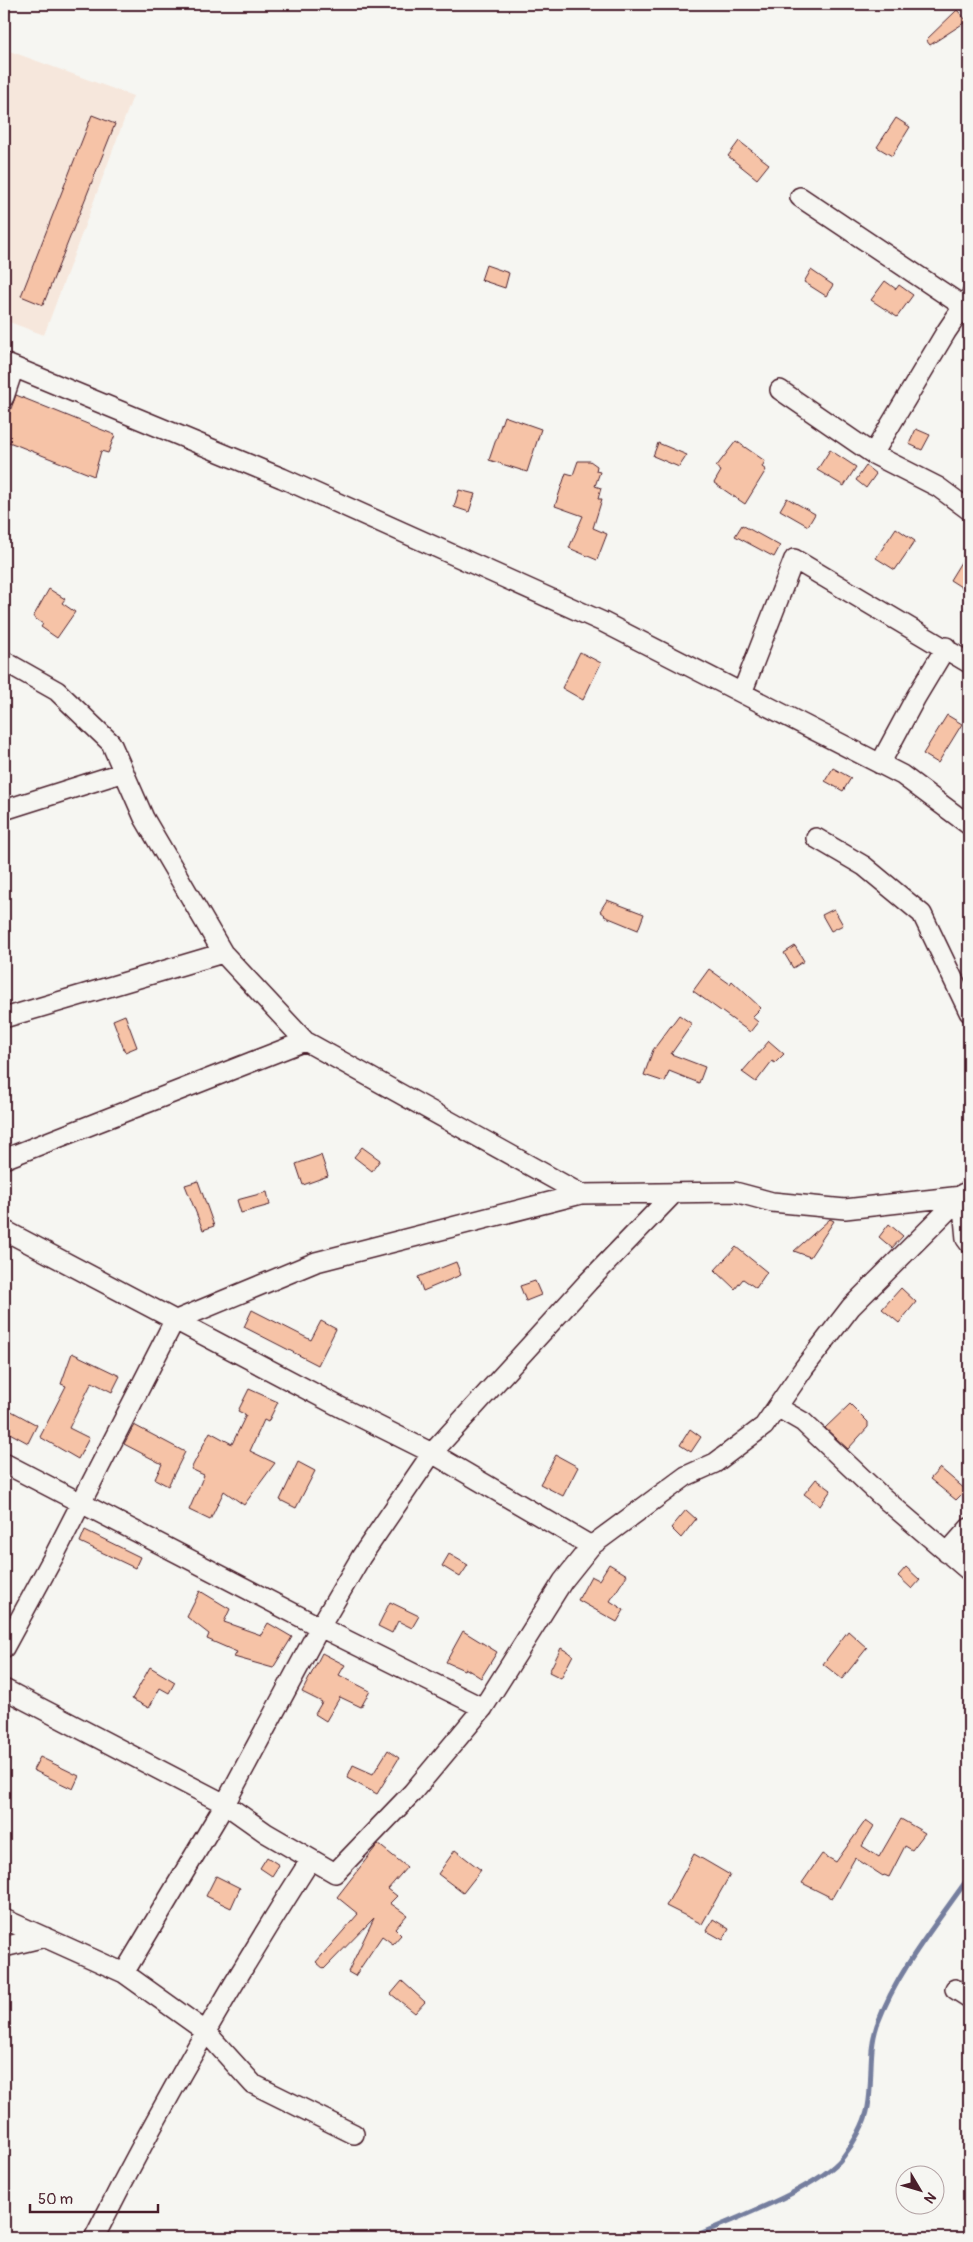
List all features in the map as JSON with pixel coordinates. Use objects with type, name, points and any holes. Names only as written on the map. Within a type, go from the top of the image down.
[{"type":"street","points":[[800,197],[967,305],[873,454]]},
{"type":"street","points":[[4,397],[9,365],[282,478],[594,618],[902,775],[969,824]]},
{"type":"street","points":[[780,390],[873,454],[938,487],[969,510]]},
{"type":"street","points":[[742,693],[794,559],[946,647],[969,663]]},
{"type":"street","points":[[880,764],[916,697],[946,647]]},
{"type":"street","points":[[4,661],[57,691],[112,743],[144,818],[223,953],[305,1041],[581,1194]]},
{"type":"street","points":[[4,810],[124,772]]},
{"type":"street","points":[[816,838],[864,866],[922,914],[969,1012]]},
{"type":"street","points":[[4,1018],[223,953]]},
{"type":"street","points":[[4,1159],[305,1041]]},
{"type":"street","points":[[4,1648],[174,1321],[316,1262],[581,1194],[735,1192],[772,1202],[845,1209],[965,1192]]},
{"type":"street","points":[[965,1192],[966,1239],[969,1243]]},
{"type":"street","points":[[4,1689],[225,1804],[266,1833],[335,1873],[412,1793],[483,1708],[563,1581],[591,1546],[686,1476],[715,1463],[764,1426],[851,1307],[965,1192]]},
{"type":"street","points":[[124,1973],[225,1804],[320,1627],[361,1557],[432,1453],[588,1282],[674,1193]]},
{"type":"street","points":[[4,1230],[174,1321],[432,1453],[591,1546]]},
{"type":"street","points":[[778,1407],[803,1422],[969,1571]]},
{"type":"street","points":[[4,1463],[320,1627],[483,1708]]},
{"type":"street","points":[[947,1553],[969,1528]]},
{"type":"street","points":[[94,2238],[152,2123],[250,1954],[312,1859]]},
{"type":"street","points":[[4,1918],[124,1973],[205,2032],[253,2084],[354,2134]]},
{"type":"street","points":[[4,1947],[45,1937]]},
{"type":"shaded area","points":[[4,49],[133,96],[44,335],[4,320]]},
{"type":"building","points":[[957,10],[967,21],[930,45],[926,40]]},
{"type":"building","points":[[92,115],[115,124],[43,305],[21,296]]},
{"type":"building","points":[[896,118],[910,127],[892,156],[877,147]]},
{"type":"building","points":[[739,141],[769,164],[757,179],[728,156]]},
{"type":"building","points":[[486,265],[509,273],[505,288],[481,280]]},
{"type":"building","points":[[811,270],[833,285],[826,296],[804,282]]},
{"type":"building","points":[[885,281],[896,289],[899,285],[913,295],[897,317],[871,300]]},
{"type":"building","points":[[16,395],[115,435],[108,453],[101,451],[94,476],[4,440],[4,427]]},
{"type":"building","points":[[504,416],[541,429],[527,472],[489,460]]},
{"type":"building","points":[[916,429],[930,435],[922,450],[909,444]]},
{"type":"building","points":[[736,441],[765,461],[762,467],[766,470],[745,504],[714,483],[721,471],[716,467]]},
{"type":"building","points":[[658,443],[687,455],[679,467],[653,456]]},
{"type":"building","points":[[830,450],[856,467],[844,486],[817,470]]},
{"type":"building","points":[[578,461],[590,461],[597,466],[596,471],[600,472],[595,486],[601,488],[598,499],[602,499],[593,528],[607,534],[597,560],[569,548],[583,516],[555,506],[566,473],[573,475]]},
{"type":"building","points":[[866,466],[876,474],[866,488],[856,480]]},
{"type":"building","points":[[459,490],[475,494],[469,512],[454,507]]},
{"type":"building","points":[[787,498],[815,514],[808,526],[780,510]]},
{"type":"building","points":[[742,525],[780,546],[774,557],[735,536]]},
{"type":"building","points":[[896,528],[915,541],[895,570],[876,558]]},
{"type":"building","points":[[969,549],[969,592],[950,580]]},
{"type":"building","points":[[49,589],[65,599],[62,603],[75,612],[57,638],[41,627],[43,624],[33,617]]},
{"type":"building","points":[[580,652],[601,663],[583,700],[562,688]]},
{"type":"building","points":[[947,715],[962,724],[938,763],[923,754]]},
{"type":"building","points":[[833,768],[851,778],[843,791],[825,781]]},
{"type":"building","points":[[607,900],[644,914],[638,930],[604,916],[600,911]]},
{"type":"building","points":[[834,909],[843,925],[831,931],[822,915]]},
{"type":"building","points":[[795,946],[804,961],[793,968],[784,953]]},
{"type":"building","points":[[709,969],[730,984],[732,981],[761,1008],[752,1017],[758,1022],[750,1032],[693,991]]},
{"type":"building","points":[[125,1015],[137,1047],[125,1052],[113,1020]]},
{"type":"building","points":[[679,1015],[692,1024],[671,1054],[705,1067],[699,1083],[669,1071],[665,1082],[644,1075],[653,1050]]},
{"type":"building","points":[[769,1041],[784,1054],[775,1063],[772,1061],[756,1082],[742,1072]]},
{"type":"building","points":[[362,1147],[380,1160],[372,1171],[354,1157]]},
{"type":"building","points":[[321,1155],[328,1176],[303,1185],[296,1164]]},
{"type":"building","points":[[198,1181],[214,1226],[203,1230],[185,1185]]},
{"type":"building","points":[[267,1192],[270,1205],[241,1213],[237,1200]]},
{"type":"building","points":[[830,1219],[834,1221],[810,1257],[794,1251]]},
{"type":"building","points":[[889,1224],[903,1236],[892,1248],[879,1237]]},
{"type":"building","points":[[736,1247],[767,1272],[756,1288],[743,1279],[735,1289],[715,1270]]},
{"type":"building","points":[[456,1262],[461,1275],[423,1291],[418,1277]]},
{"type":"building","points":[[535,1281],[541,1295],[526,1301],[520,1286]]},
{"type":"building","points":[[901,1288],[916,1302],[899,1323],[882,1309]]},
{"type":"building","points":[[252,1310],[311,1340],[321,1321],[336,1329],[318,1365],[244,1327]]},
{"type":"building","points":[[72,1353],[120,1376],[112,1392],[92,1382],[69,1428],[89,1438],[78,1459],[40,1437],[66,1386],[61,1384]]},
{"type":"building","points":[[249,1389],[278,1402],[268,1422],[264,1420],[250,1451],[275,1463],[244,1505],[224,1491],[210,1520],[189,1510],[204,1475],[191,1469],[210,1432],[232,1444],[246,1415],[238,1411]]},
{"type":"building","points":[[850,1404],[868,1422],[868,1427],[848,1449],[825,1428]]},
{"type":"building","points":[[4,1407],[37,1425],[28,1443],[4,1430]]},
{"type":"building","points":[[134,1425],[185,1452],[168,1486],[155,1479],[162,1464],[124,1444]]},
{"type":"building","points":[[690,1429],[701,1437],[691,1452],[680,1445]]},
{"type":"building","points":[[556,1455],[578,1467],[563,1496],[540,1484]]},
{"type":"building","points":[[298,1462],[315,1471],[296,1508],[280,1500]]},
{"type":"building","points":[[940,1468],[966,1490],[956,1500],[930,1479]]},
{"type":"building","points":[[816,1479],[831,1490],[820,1506],[804,1494]]},
{"type":"building","points":[[686,1510],[696,1519],[681,1538],[671,1528]]},
{"type":"building","points":[[85,1530],[140,1557],[135,1568],[80,1542]]},
{"type":"building","points":[[449,1554],[468,1565],[460,1577],[442,1566]]},
{"type":"building","points":[[609,1564],[627,1575],[610,1601],[624,1610],[617,1622],[578,1600],[591,1576],[599,1580]]},
{"type":"building","points":[[906,1567],[920,1580],[912,1589],[898,1576]]},
{"type":"building","points":[[200,1591],[230,1609],[224,1622],[261,1635],[268,1623],[292,1637],[273,1668],[234,1657],[237,1652],[207,1639],[209,1634],[187,1617]]},
{"type":"building","points":[[390,1602],[419,1616],[412,1628],[398,1621],[392,1633],[378,1626]]},
{"type":"building","points":[[463,1631],[497,1652],[481,1678],[465,1668],[464,1670],[446,1662]]},
{"type":"building","points":[[848,1631],[867,1648],[842,1679],[823,1664]]},
{"type":"building","points":[[561,1648],[573,1655],[561,1678],[549,1672]]},
{"type":"building","points":[[322,1653],[345,1665],[339,1675],[370,1691],[361,1707],[340,1697],[326,1721],[315,1714],[322,1702],[302,1692]]},
{"type":"building","points":[[150,1667],[175,1682],[169,1693],[160,1688],[149,1708],[132,1699]]},
{"type":"building","points":[[388,1750],[399,1758],[377,1794],[347,1778],[353,1765],[373,1774]]},
{"type":"building","points":[[40,1757],[79,1776],[73,1789],[33,1770]]},
{"type":"building","points":[[901,1819],[925,1833],[912,1850],[905,1846],[889,1877],[883,1876],[855,1858],[832,1898],[802,1883],[822,1854],[836,1862],[866,1820],[874,1826],[862,1846],[879,1857]]},
{"type":"building","points":[[378,1844],[407,1867],[388,1889],[397,1896],[390,1903],[407,1915],[395,1929],[401,1935],[393,1944],[382,1936],[355,1976],[348,1972],[374,1918],[324,1969],[316,1962],[358,1914],[337,1897]]},
{"type":"building","points":[[455,1850],[481,1870],[463,1893],[438,1874]]},
{"type":"building","points":[[694,1854],[730,1875],[702,1924],[666,1906]]},
{"type":"building","points":[[267,1857],[279,1865],[272,1876],[260,1868]]},
{"type":"building","points":[[216,1876],[240,1888],[231,1908],[206,1896]]},
{"type":"building","points":[[713,1919],[729,1929],[723,1940],[707,1931]]},
{"type":"building","points":[[402,1981],[425,2002],[415,2013],[391,1994]]},
{"type":"waterway","points":[[690,2238],[794,2192],[831,2169],[843,2157],[858,2134],[866,2113],[874,2035],[885,2005],[918,1948],[969,1877]]}]
